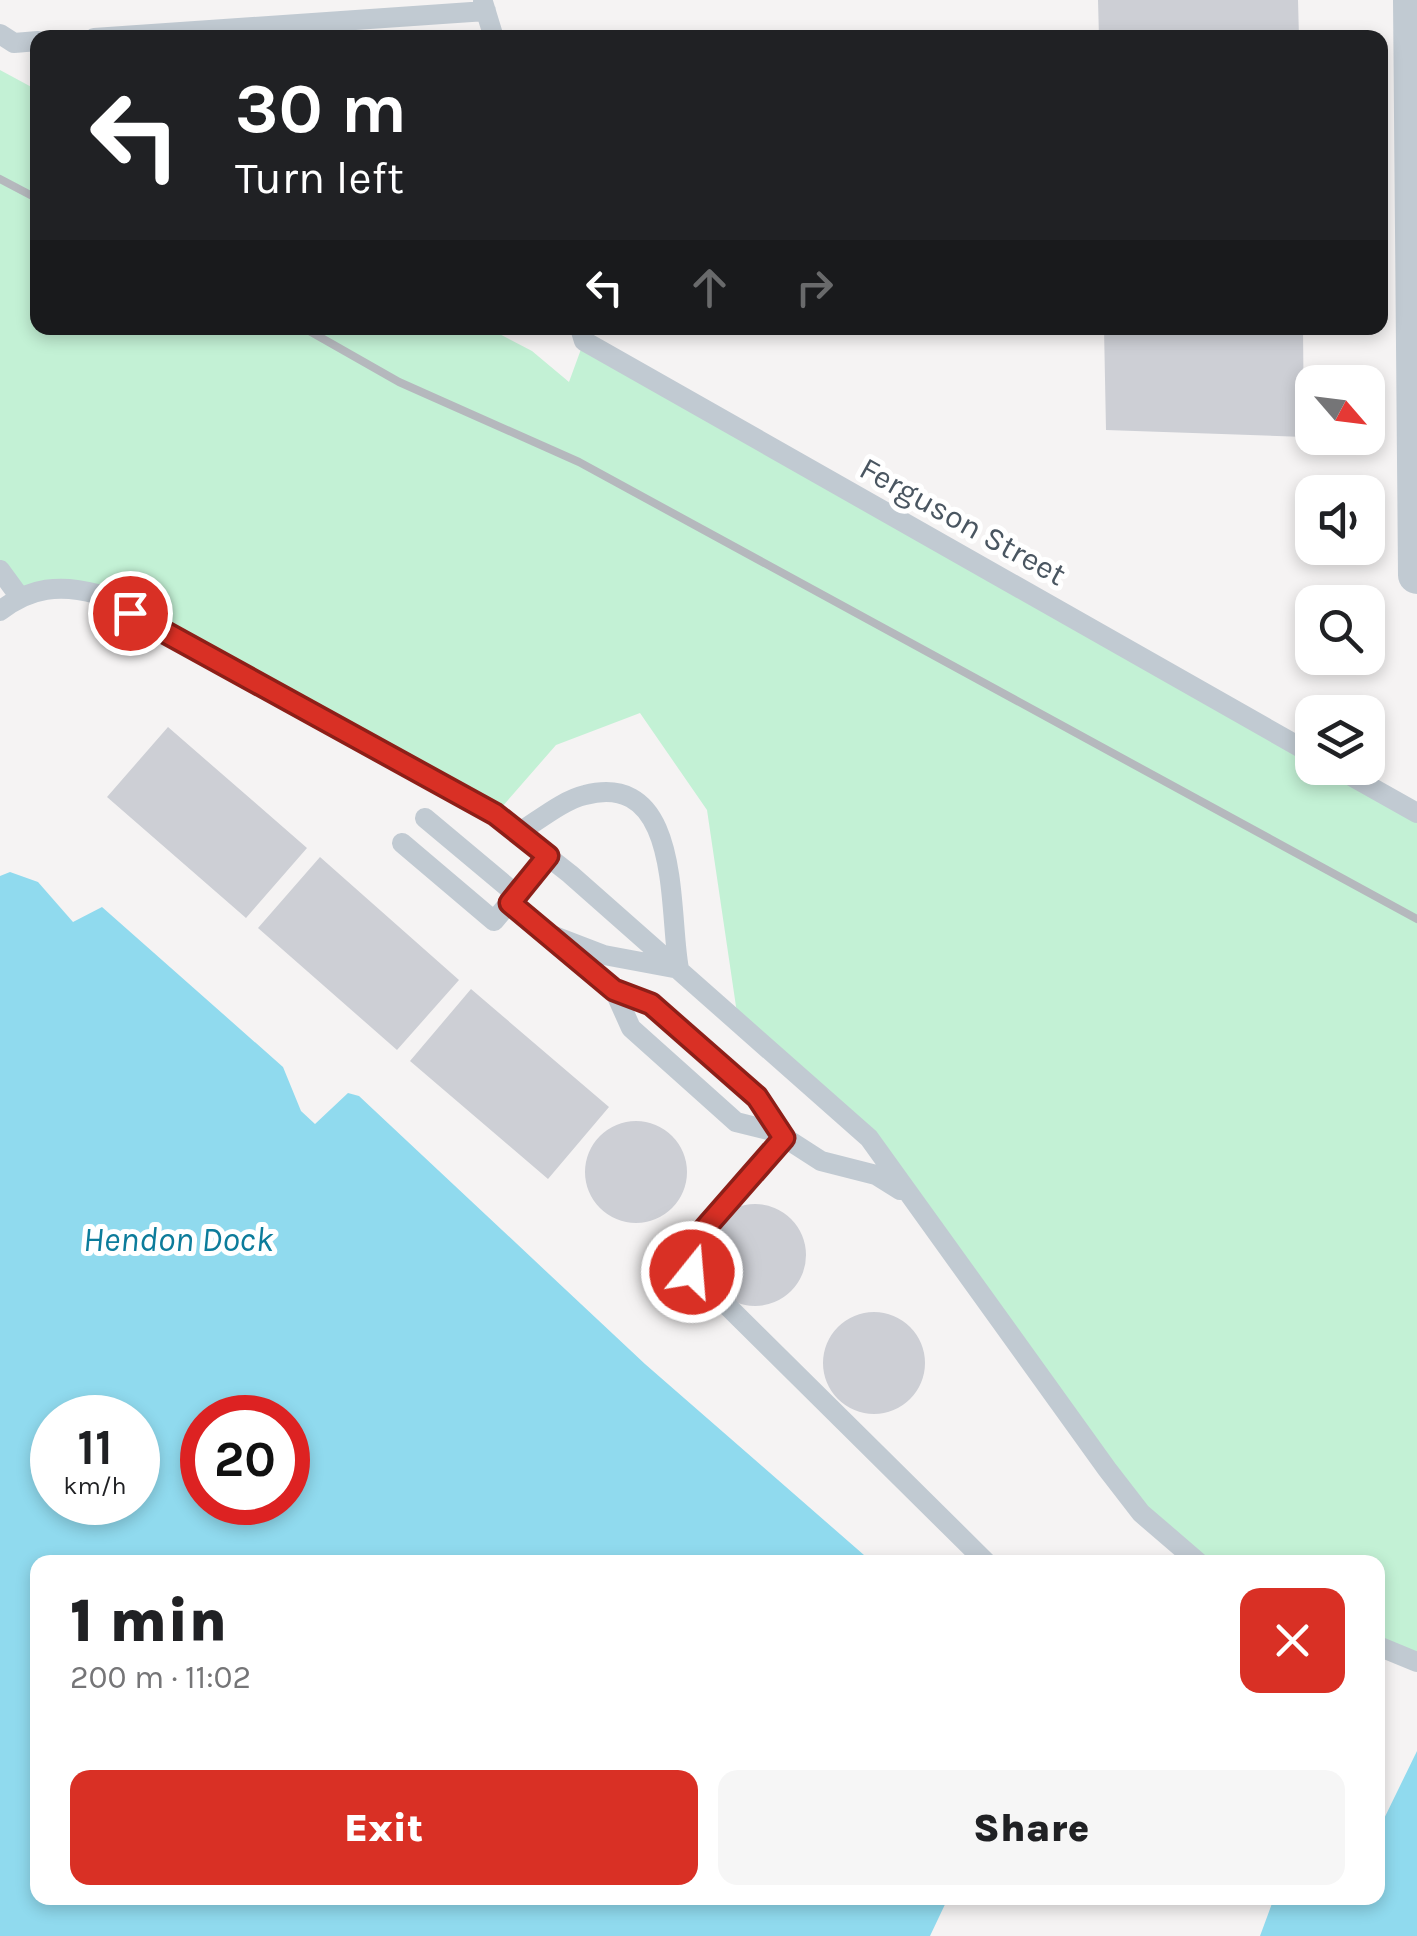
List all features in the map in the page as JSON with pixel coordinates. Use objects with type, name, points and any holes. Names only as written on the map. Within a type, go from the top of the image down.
[{"type":"street","points":[[1412,0],[1417,575]]},
{"type":"lane","points":[[192,30],[484,6],[492,30]]},
{"type":"lane","points":[[0,34],[14,43],[30,42]]},
{"type":"lane","name":"Ferguson Street","points":[[584,335],[1295,744]]},
{"type":"lane","points":[[0,570],[19,596]]},
{"type":"lane","points":[[0,611],[19,596],[68,586],[97,594],[495,814],[548,856],[869,1138],[1118,1484],[1141,1512],[1190,1555]]},
{"type":"lane","points":[[1367,785],[1417,813]]},
{"type":"lane","points":[[518,833],[582,795],[606,792],[628,798],[649,813],[667,850],[680,969]]},
{"type":"lane","points":[[424,818],[544,932],[614,990],[651,1004],[757,1097],[780,1135]]},
{"type":"lane","points":[[402,842],[494,921],[548,856]]},
{"type":"lane","points":[[544,932],[604,954],[680,969]]},
{"type":"lane","points":[[614,990],[630,1028],[736,1122],[780,1135],[822,1161],[876,1175],[911,1196]]},
{"type":"lane","points":[[780,1135],[693,1242],[692,1272],[979,1555]]},
{"type":"lane","points":[[1385,1649],[1417,1662]]},
{"type":"green space","points":[[0,70],[30,86],[30,335],[501,335],[532,351],[569,382],[584,341],[1295,744],[1295,785],[1367,785],[1417,813],[1417,1662],[1385,1649],[1385,1555],[1190,1555],[1141,1513],[869,1138],[738,1020],[707,810],[640,713],[556,745],[495,815],[97,594],[19,596],[0,570]]},
{"type":"water","name":"Hendon Dock","points":[[10,872],[38,882],[73,922],[102,907],[283,1067],[301,1111],[315,1124],[348,1093],[359,1096],[645,1364],[864,1555],[30,1555],[30,1905],[945,1905],[930,1936],[0,1936],[0,876]]},
{"type":"water","points":[[1417,1751],[1417,1936],[1260,1936],[1271,1905],[1385,1905],[1385,1817]]},
{"type":"building","points":[[1098,0],[1298,0],[1299,30],[1099,30]]},
{"type":"building","points":[[1104,335],[1303,335],[1303,365],[1295,365],[1295,437],[1106,430]]},
{"type":"building","points":[[168,727],[307,848],[246,918],[107,797]]},
{"type":"building","points":[[320,857],[459,980],[397,1050],[258,928]]},
{"type":"building","points":[[471,989],[609,1107],[548,1179],[410,1061]]},
{"type":"building","points":[[636,1121],[655,1125],[672,1136],[683,1153],[687,1172],[683,1191],[672,1208],[655,1219],[636,1223],[617,1219],[600,1208],[589,1191],[585,1172],[589,1153],[600,1136],[617,1125]]},
{"type":"building","points":[[755,1204],[775,1208],[791,1219],[802,1235],[806,1255],[802,1275],[791,1291],[775,1302],[755,1306],[735,1302],[719,1291],[708,1275],[704,1255],[708,1235],[719,1219],[735,1208]]},
{"type":"building","points":[[874,1312],[893,1316],[910,1327],[921,1344],[925,1363],[921,1382],[910,1399],[893,1410],[874,1414],[855,1410],[838,1399],[827,1382],[823,1363],[827,1344],[838,1327],[855,1316]]},
{"type":"railway","points":[[0,179],[30,195]]},
{"type":"railway","points":[[316,335],[399,382],[579,462],[1417,919]]},
{"type":"route","points":[[130,613],[495,814],[548,856],[510,903],[614,990],[651,1004],[757,1097],[776,1132],[784,1138],[693,1242],[689,1254],[692,1272]]}]
